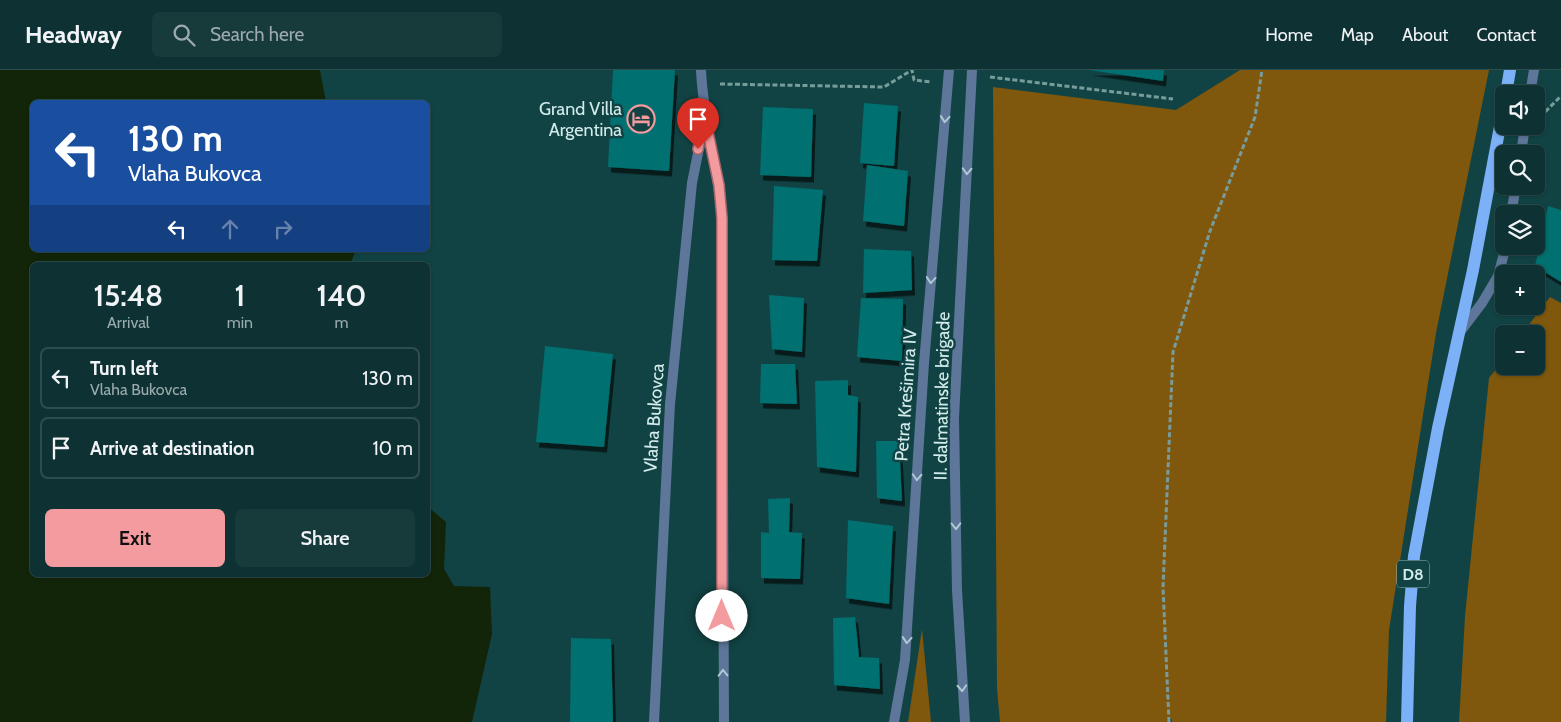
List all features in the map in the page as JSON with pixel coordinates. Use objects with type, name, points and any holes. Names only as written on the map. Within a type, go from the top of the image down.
[{"type":"main road","points":[[1508,85],[1510,70]]},
{"type":"main road","name":"D8","points":[[1408,722],[1410,606],[1414,556],[1438,428],[1473,270],[1498,135]]},
{"type":"street","points":[[701,70],[705,118],[719,185],[722,218],[724,722]]},
{"type":"street","name":"Petra Krešimira IV","points":[[894,722],[905,660],[924,363],[949,70]]},
{"type":"street","points":[[1532,85],[1534,70]]},
{"type":"street","name":"II. dalmatinske brigade","points":[[965,722],[957,590],[954,418],[972,72]]},
{"type":"street","name":"Vlaha Bukovca","points":[[654,722],[670,404],[692,183],[705,118]]},
{"type":"street","points":[[1458,335],[1482,303],[1498,276],[1504,255]]},
{"type":"path","points":[[702,84],[884,87],[912,70],[914,80],[932,82],[933,76]]},
{"type":"path","points":[[1169,722],[1163,587],[1174,352],[1210,231],[1255,117],[1262,70]]},
{"type":"path","points":[[972,72],[1173,99]]},
{"type":"path","points":[[1545,112],[1561,96]]},
{"type":"shaded area","points":[[0,70],[320,70],[326,100],[30,100],[30,252],[355,252],[351,262],[30,262],[30,577],[430,577],[430,509],[446,522],[444,569],[454,586],[490,587],[492,634],[472,722],[0,722]]},
{"type":"shaded area","points":[[1240,70],[1489,70],[1436,333],[1389,630],[1386,722],[1172,722],[1171,718],[1167,722],[1000,722],[997,689],[993,87],[1176,110]]},
{"type":"shaded area","points":[[1550,297],[1561,303],[1561,722],[1459,722],[1465,616],[1489,378],[1495,370],[1495,375],[1545,375],[1545,325],[1529,325],[1536,315],[1545,315],[1545,304]]},
{"type":"shaded area","points":[[922,629],[931,722],[908,722]]},
{"type":"building","name":"Grand Villa Argentina","points":[[613,70],[675,70],[669,171],[608,167]]},
{"type":"building","points":[[1089,70],[1164,70],[1163,81]]},
{"type":"building","points":[[864,103],[898,106],[894,166],[860,163]]},
{"type":"building","points":[[763,107],[813,109],[811,177],[760,175]]},
{"type":"building","points":[[867,165],[908,171],[904,226],[863,221]]},
{"type":"building","points":[[774,186],[823,190],[817,261],[772,260]]},
{"type":"building","points":[[1548,206],[1561,210],[1561,282],[1545,272],[1545,265],[1535,265],[1537,255],[1545,255],[1545,220]]},
{"type":"building","points":[[864,249],[911,251],[912,290],[863,293]]},
{"type":"building","points":[[769,295],[804,298],[802,352],[772,349]]},
{"type":"building","points":[[861,298],[903,299],[902,361],[857,357]]},
{"type":"building","points":[[545,346],[613,354],[604,447],[536,442]]},
{"type":"building","points":[[761,364],[795,364],[797,404],[760,403]]},
{"type":"building","points":[[848,380],[848,395],[858,397],[856,472],[817,467],[815,381]]},
{"type":"building","points":[[876,441],[899,441],[902,501],[877,498]]},
{"type":"building","points":[[790,498],[789,532],[802,533],[800,579],[761,578],[761,532],[769,533],[768,499]]},
{"type":"building","points":[[848,520],[893,526],[889,604],[846,598]]},
{"type":"building","points":[[855,617],[859,657],[879,658],[880,689],[834,685],[833,618]]},
{"type":"building","points":[[571,638],[611,639],[613,722],[570,722]]},
{"type":"place","name":"Grand Villa Argentina","points":[[641,119]]},
{"type":"route","points":[[698,149],[705,118],[719,185],[722,218],[722,616]]}]
